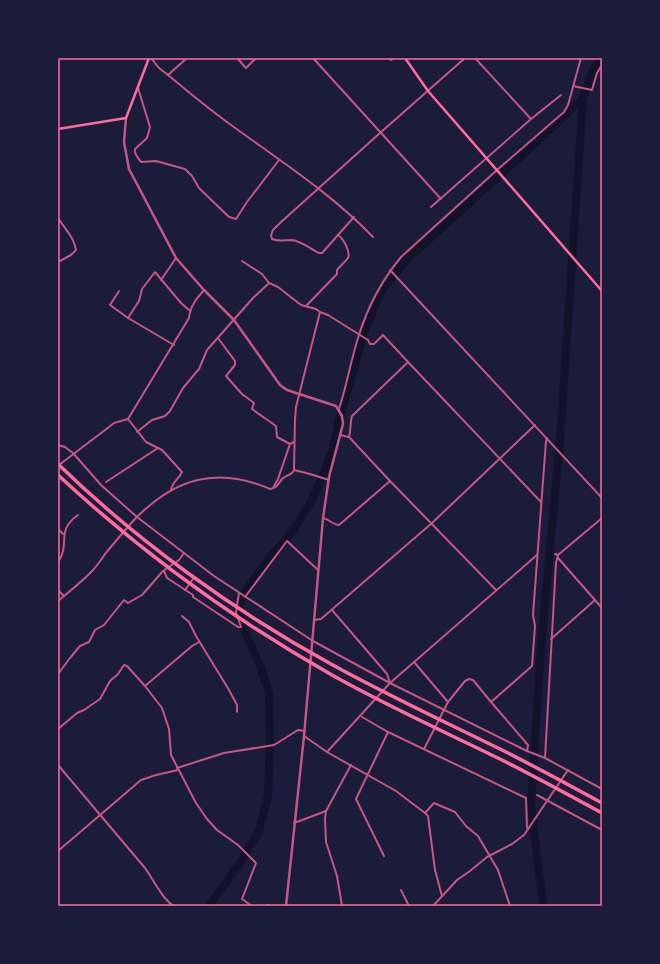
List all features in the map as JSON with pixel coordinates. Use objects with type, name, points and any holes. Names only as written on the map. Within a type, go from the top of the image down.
[{"type":"highway","points":[[58,465],[126,524],[176,563],[230,603],[281,635],[331,664],[503,750],[602,803]]},
{"type":"highway","points":[[58,475],[124,534],[177,575],[232,614],[283,646],[333,676],[602,813]]},
{"type":"main road","points":[[58,129],[126,118],[150,58]]},
{"type":"main road","points":[[405,58],[428,91],[602,291]]},
{"type":"street","points":[[150,58],[159,68],[222,119],[318,188],[374,237]]},
{"type":"street","points":[[168,75],[187,58]]},
{"type":"street","points":[[237,58],[246,68],[256,58]]},
{"type":"street","points":[[313,58],[441,198]]},
{"type":"street","points":[[389,58],[391,60],[394,58]]},
{"type":"street","points":[[354,218],[338,234],[322,254],[292,240],[277,241],[272,239],[271,235],[273,230],[318,188],[465,58]]},
{"type":"street","points":[[475,58],[531,119]]},
{"type":"street","points":[[339,410],[359,334],[370,307],[390,270],[401,257],[564,112],[568,105],[580,58]]},
{"type":"street","points":[[573,86],[592,90],[597,73],[602,64]]},
{"type":"street","points":[[138,88],[150,127],[147,138],[134,149],[137,157],[141,162],[156,161],[185,169],[192,176],[199,188],[229,217],[236,219],[279,160]]},
{"type":"street","points":[[431,208],[486,158],[561,95]]},
{"type":"street","points":[[126,118],[124,142],[129,169],[176,258],[204,290],[234,320],[280,385],[299,395],[330,403],[336,406],[342,416],[343,424],[329,480],[323,518],[305,731],[286,906]]},
{"type":"street","points":[[58,218],[70,234],[76,250],[71,255],[58,262]]},
{"type":"street","points":[[306,306],[337,274],[337,270],[348,258],[349,255],[345,243],[338,234]]},
{"type":"street","points":[[161,280],[176,258]]},
{"type":"street","points":[[242,262],[262,274],[269,283],[278,287],[301,305],[316,309],[328,315],[368,340],[370,344],[374,344],[383,335],[541,502]]},
{"type":"street","points":[[390,270],[602,498]]},
{"type":"street","points":[[128,318],[139,301],[142,289],[155,272],[181,303],[190,310]]},
{"type":"street","points":[[137,432],[152,420],[166,416],[183,388],[199,369],[207,350],[253,298],[269,283]]},
{"type":"street","points":[[58,465],[108,426],[128,419],[189,318],[190,310],[204,290]]},
{"type":"street","points":[[119,291],[110,305],[128,318],[174,344]]},
{"type":"street","points":[[58,602],[95,569],[138,517],[154,502],[171,490],[189,482],[220,477],[242,479],[272,489],[278,486],[284,477],[292,473],[294,470],[295,418],[299,395],[320,312]]},
{"type":"street","points":[[218,338],[235,361],[235,365],[226,376],[242,394],[254,403],[252,409],[276,426],[276,437],[290,444]]},
{"type":"street","points":[[349,437],[352,427],[352,416],[408,362]]},
{"type":"street","points":[[128,419],[146,442],[162,450],[182,472],[172,484],[171,490]]},
{"type":"street","points":[[315,620],[321,619],[432,523],[535,425]]},
{"type":"street","points":[[340,435],[349,437],[496,590]]},
{"type":"street","points":[[491,702],[532,666],[535,626],[533,614],[547,438]]},
{"type":"street","points":[[272,489],[278,479],[290,444],[294,442]]},
{"type":"street","points":[[58,446],[65,447],[73,453],[101,485],[138,517],[184,553],[239,593],[313,642],[390,683],[527,751],[545,758],[602,789]]},
{"type":"street","points":[[106,482],[158,448]]},
{"type":"street","points":[[294,470],[329,480]]},
{"type":"street","points":[[323,518],[328,519],[336,525],[339,525],[390,481]]},
{"type":"street","points":[[58,562],[64,550],[64,534],[67,526],[72,519],[78,515]]},
{"type":"street","points":[[545,758],[551,639],[556,563],[558,558],[557,554],[602,518]]},
{"type":"street","points":[[58,529],[64,534]]},
{"type":"street","points":[[245,597],[287,541],[319,571]]},
{"type":"street","points":[[58,674],[80,646],[90,642],[95,630],[104,625],[124,600],[128,603],[142,595],[164,571],[180,560],[184,553]]},
{"type":"street","points":[[327,752],[390,683],[537,555]]},
{"type":"street","points":[[558,558],[602,608]]},
{"type":"street","points":[[164,571],[167,578],[238,627],[241,627],[236,612],[239,593]]},
{"type":"street","points":[[185,590],[193,579]]},
{"type":"street","points":[[58,590],[64,596]]},
{"type":"street","points":[[551,639],[595,600]]},
{"type":"street","points":[[331,610],[387,674],[390,683]]},
{"type":"street","points":[[182,616],[189,622],[199,642],[229,690],[237,705],[237,712]]},
{"type":"street","points":[[145,686],[192,646],[199,642]]},
{"type":"street","points":[[414,662],[448,702]]},
{"type":"street","points":[[58,729],[77,713],[100,699],[110,681],[118,674],[124,665],[127,666],[162,708],[171,736],[171,755],[196,803],[217,830],[238,845],[256,863],[242,899],[252,906]]},
{"type":"street","points":[[424,749],[448,702],[465,681],[469,679],[473,680],[528,745],[527,751]]},
{"type":"street","points":[[361,716],[388,732],[526,798],[528,827]]},
{"type":"street","points":[[58,851],[141,780],[224,753],[274,745],[298,730],[305,731]]},
{"type":"street","points":[[384,856],[356,799],[388,732]]},
{"type":"street","points":[[304,736],[327,752],[396,791],[428,816],[435,870],[442,896]]},
{"type":"street","points":[[58,765],[145,868],[163,896],[174,906]]},
{"type":"street","points":[[342,906],[337,876],[326,842],[325,819],[326,811],[351,765]]},
{"type":"street","points":[[433,906],[457,880],[490,856],[512,844],[524,835],[568,770]]},
{"type":"street","points":[[536,795],[602,830]]},
{"type":"street","points":[[425,813],[434,803],[455,812],[466,826],[478,836],[498,870],[510,906]]},
{"type":"street","points":[[294,823],[326,811]]},
{"type":"street","points":[[401,890],[409,906]]},
{"type":"street","points":[[264,906],[270,906]]},
{"type":"waterway","points":[[596,58],[599,61]]},
{"type":"waterway","points":[[544,906],[531,802],[541,646],[560,440],[583,98],[592,72],[601,58]]},
{"type":"waterway","points":[[209,906],[242,860],[259,831],[268,796],[270,737],[269,693],[260,666],[242,625],[239,611],[240,603],[245,592],[269,558],[290,535],[310,504],[323,476],[334,445],[338,424],[365,330],[380,293],[406,260],[551,129],[583,98]]}]
